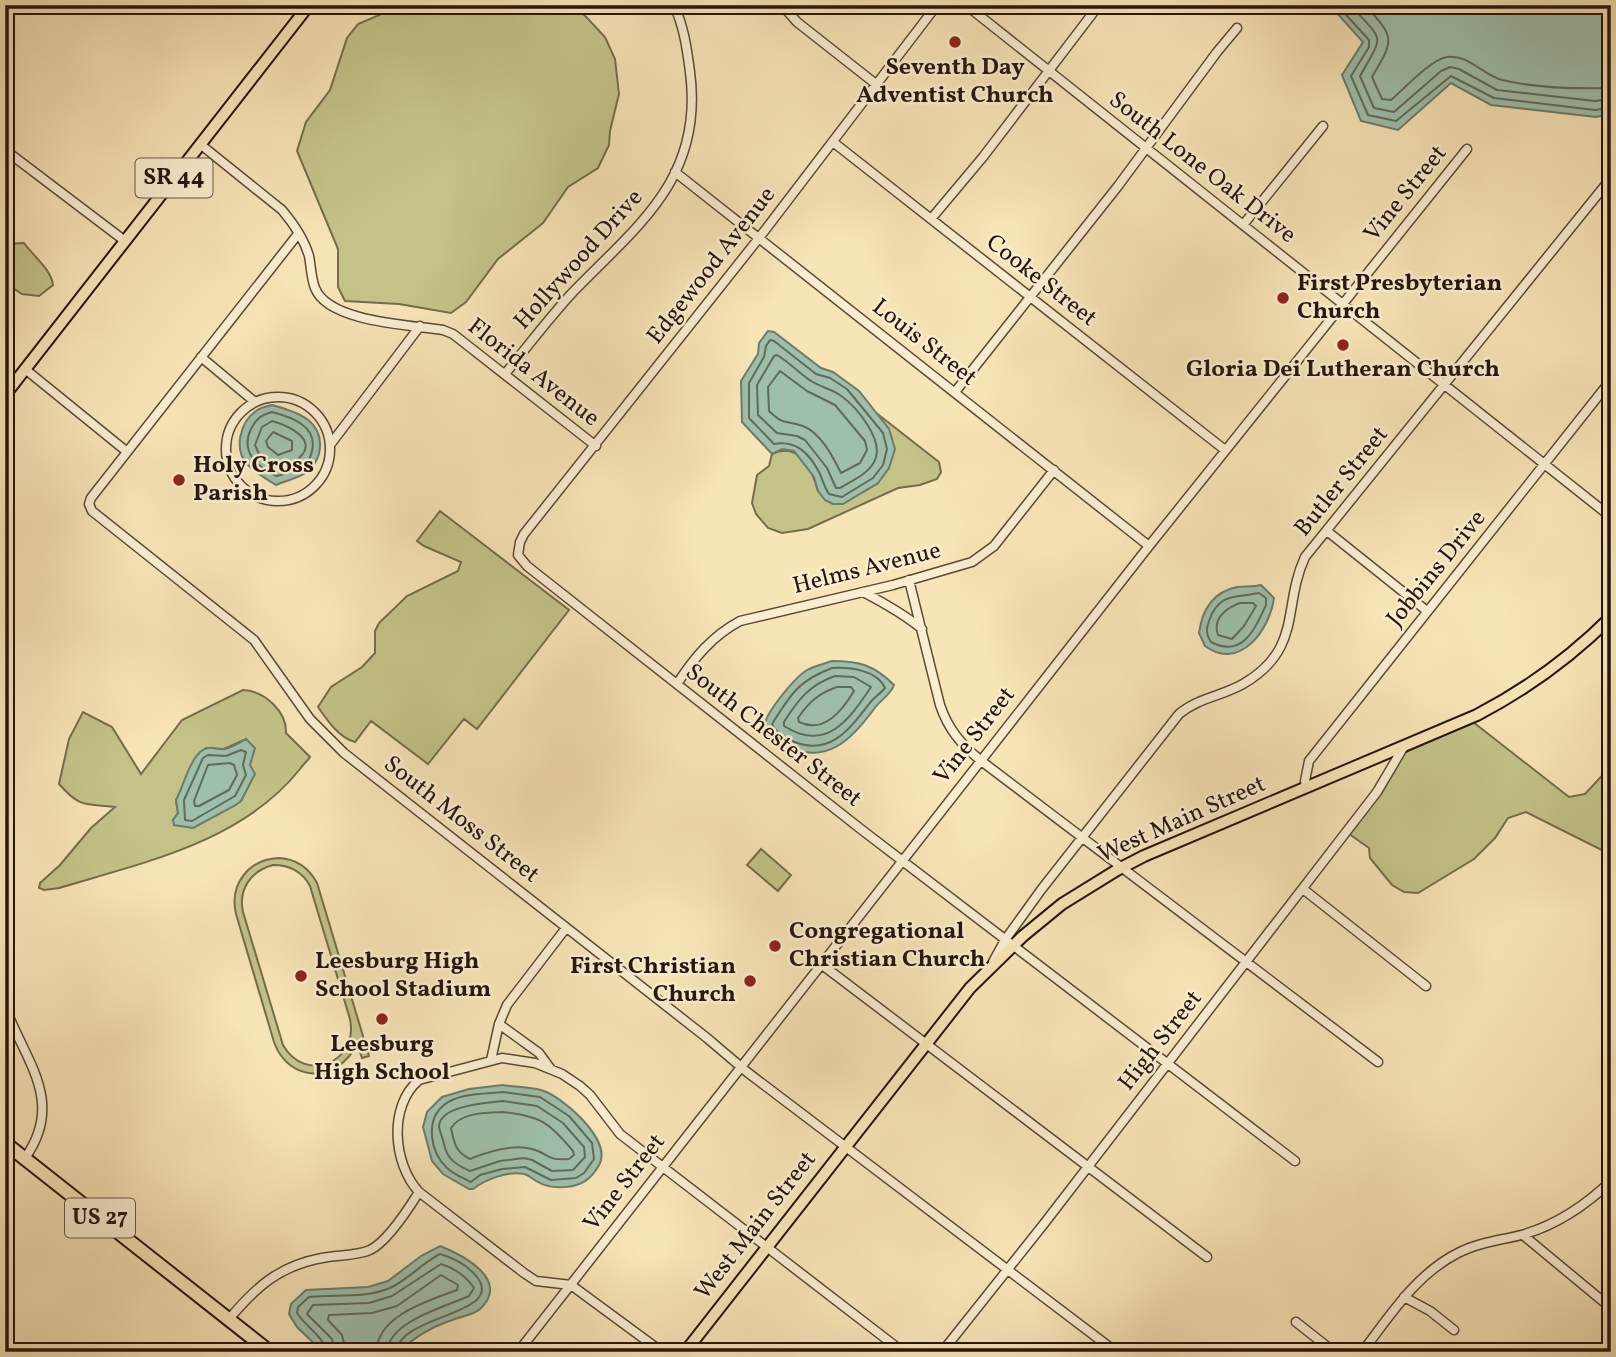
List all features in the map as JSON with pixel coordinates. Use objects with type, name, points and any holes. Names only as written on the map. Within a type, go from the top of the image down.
[{"type":"highway","name":"US 27","points":[[5,1143],[270,1352]]},
{"type":"main road","name":"SR 44","points":[[5,395],[309,5]]},
{"type":"main road","name":"West Main Street","points":[[685,1352],[926,1043],[1009,943],[1062,904],[1144,856],[1448,729],[1504,701],[1548,672],[1587,641],[1611,617]]},
{"type":"street","name":"Hollywood Drive","points":[[505,374],[563,304],[629,238],[661,199],[675,172],[688,138],[692,100],[685,37],[674,5]]},
{"type":"street","points":[[782,5],[797,22],[877,85]]},
{"type":"street","name":"Edgewood Avenue","points":[[518,549],[524,534],[759,238],[937,5]]},
{"type":"street","name":"South Lone Oak Drive","points":[[966,5],[1611,517]]},
{"type":"street","points":[[931,219],[983,157],[1099,5]]},
{"type":"street","points":[[955,392],[1237,28]]},
{"type":"street","points":[[1243,225],[1323,126]]},
{"type":"street","name":"Cooke Street","points":[[833,142],[1225,450]]},
{"type":"street","name":"Florida Avenue","points":[[200,144],[282,210],[299,234],[309,258],[316,292],[331,307],[350,315],[443,330],[453,334],[596,446]]},
{"type":"street","name":"Vine Street","points":[[518,1352],[1149,545],[1466,149]]},
{"type":"street","points":[[5,150],[125,242]]},
{"type":"street","name":"Louis Street","points":[[675,172],[1149,545]]},
{"type":"street","name":"Butler Street","points":[[1009,943],[1082,838],[1179,713],[1198,701],[1244,683],[1275,655],[1289,626],[1305,557],[1611,178]]},
{"type":"street","points":[[25,369],[126,451],[299,234]]},
{"type":"street","points":[[330,445],[420,327]]},
{"type":"street","points":[[201,357],[255,402]]},
{"type":"street","name":"Jobbins Drive","points":[[1306,788],[1310,761],[1611,380]]},
{"type":"street","points":[[282,397],[302,404],[320,419],[330,445],[329,462],[325,472],[306,494],[278,501],[257,495],[236,478],[227,460],[226,439],[233,421],[255,402],[282,397]]},
{"type":"street","name":"South Moss Street","points":[[126,451],[93,495],[89,504],[92,511],[254,640],[310,719],[328,739],[845,1147],[1116,1352]]},
{"type":"street","name":"Helms Avenue","points":[[677,684],[719,633],[740,621],[863,592],[972,562],[988,552],[1054,470]]},
{"type":"street","points":[[1327,531],[1427,611]]},
{"type":"street","name":"South Chester Street","points":[[518,549],[521,561],[527,566],[902,861],[1295,1160]]},
{"type":"street","points":[[909,580],[944,718],[957,739],[980,760],[1175,910],[1378,1062]]},
{"type":"street","points":[[863,592],[889,605],[922,629]]},
{"type":"street","name":"High Street","points":[[942,1352],[1303,889],[1377,792],[1403,748]]},
{"type":"street","points":[[1303,889],[1426,986]]},
{"type":"street","points":[[491,1060],[499,1024],[513,995],[566,928]]},
{"type":"street","points":[[821,964],[1207,1257]]},
{"type":"street","points":[[5,1007],[41,1092],[43,1108],[40,1133],[24,1158]]},
{"type":"street","points":[[499,1024],[539,1053],[551,1068],[590,1095],[620,1134],[903,1352]]},
{"type":"street","points":[[551,1068],[523,1060],[502,1058],[419,1080],[406,1092],[400,1108],[397,1125],[403,1161],[412,1184],[419,1192],[536,1281],[571,1285],[662,1352]]},
{"type":"street","points":[[1362,1352],[1404,1297],[1429,1273],[1461,1251],[1523,1235],[1568,1215],[1611,1181]]},
{"type":"street","points":[[229,1319],[254,1290],[277,1273],[319,1259],[361,1252],[377,1245],[419,1192]]},
{"type":"street","points":[[1523,1235],[1611,1308]]},
{"type":"street","points":[[1404,1297],[1430,1311],[1454,1330]]},
{"type":"street","points":[[1296,1322],[1334,1352]]},
{"type":"shaded area","points":[[395,5],[575,5],[605,37],[615,59],[619,94],[609,145],[598,168],[568,187],[543,223],[498,259],[466,302],[451,313],[399,304],[345,301],[338,287],[338,249],[297,151],[306,122],[330,90],[347,38],[358,24],[389,11]]},
{"type":"shaded area","points":[[24,243],[52,279],[53,285],[39,296],[22,294],[5,283],[5,244]]},
{"type":"shaded area","points":[[875,412],[939,462],[941,472],[937,479],[898,488],[808,529],[782,533],[768,528],[756,514],[752,503],[757,475],[769,466],[772,454],[790,451],[797,454],[808,466],[818,491],[863,492],[878,483],[889,429]]},
{"type":"shaded area","points":[[440,511],[569,610],[477,729],[464,719],[428,764],[371,721],[355,742],[349,740],[334,728],[318,707],[331,687],[362,667],[375,653],[375,631],[379,623],[407,596],[458,571],[461,562],[417,541]]},
{"type":"shaded area","points":[[243,690],[251,691],[267,699],[279,710],[286,733],[310,757],[277,794],[250,815],[221,832],[125,869],[59,888],[39,888],[40,883],[60,865],[91,828],[115,807],[78,801],[59,784],[69,739],[83,712],[112,727],[141,774],[182,720]],"holes":[[[246,739],[249,765],[254,774],[241,801],[193,828],[173,820],[178,813],[176,800],[188,772],[206,748],[224,749]]]},
{"type":"shaded area","points":[[1473,722],[1569,797],[1585,794],[1611,766],[1611,858],[1602,850],[1526,812],[1508,818],[1495,838],[1474,859],[1418,893],[1404,892],[1392,885],[1370,858],[1369,848],[1345,831],[1399,755]]},
{"type":"shaded area","points":[[761,849],[791,875],[778,891],[747,865]]},
{"type":"shaded area","points":[[279,858],[296,862],[310,873],[317,883],[369,1056],[362,1058],[357,1044],[349,1057],[338,1066],[326,1072],[314,1073],[291,1066],[281,1056],[274,1042],[235,903],[239,883],[244,875],[250,868],[268,859]],"holes":[[[279,865],[299,873],[310,886],[350,1019],[351,1034],[339,1057],[316,1066],[304,1064],[293,1057],[283,1045],[243,912],[242,896],[248,882],[265,868]]]},
{"type":"water","points":[[1323,5],[1611,5],[1611,114],[1596,117],[1491,105],[1451,83],[1398,130],[1361,121],[1342,75],[1363,42],[1336,12]]},
{"type":"water","points":[[768,331],[774,332],[821,368],[833,372],[859,391],[889,429],[895,449],[889,468],[878,483],[843,504],[833,504],[825,500],[818,491],[814,477],[794,451],[782,449],[772,454],[742,422],[741,381],[758,354],[759,343]]},
{"type":"water","points":[[272,405],[308,420],[318,433],[320,443],[318,456],[309,470],[276,485],[248,465],[243,459],[240,444],[242,429],[250,416],[259,409]]},
{"type":"water","points":[[1261,585],[1274,598],[1260,634],[1241,650],[1230,654],[1218,653],[1205,646],[1199,633],[1210,603],[1229,589]]},
{"type":"water","points":[[832,661],[866,666],[894,685],[857,730],[826,751],[801,751],[786,746],[769,735],[765,730],[768,716],[795,680],[807,670]]},
{"type":"water","points":[[246,739],[255,748],[250,765],[255,774],[241,801],[193,828],[174,825],[173,820],[178,813],[176,800],[197,755],[208,748],[225,749]]},
{"type":"water","points":[[503,1085],[541,1090],[560,1100],[581,1118],[601,1150],[600,1162],[591,1177],[578,1184],[557,1187],[543,1185],[518,1173],[491,1179],[469,1189],[443,1174],[432,1161],[423,1127],[427,1112],[442,1097],[469,1089]]},
{"type":"water","points":[[440,1246],[471,1262],[480,1270],[490,1288],[488,1298],[478,1311],[425,1332],[400,1352],[323,1352],[297,1327],[289,1314],[291,1304],[306,1290],[368,1287],[388,1281],[421,1256]]},
{"type":"place","name":"Seventh Day Adventist Church","points":[[955,42]]},
{"type":"place","name":"First Presbyterian Church","points":[[1283,298]]},
{"type":"place","name":"Gloria Dei Lutheran Church","points":[[1343,345]]},
{"type":"place","name":"Holy Cross Parish","points":[[179,480]]},
{"type":"place","name":"Congregational Christian Church","points":[[775,946]]},
{"type":"place","name":"Leesburg High School Stadium","points":[[301,976]]},
{"type":"place","name":"First Christian Church","points":[[750,981]]},
{"type":"place","name":"Leesburg High School","points":[[382,1019]]}]
